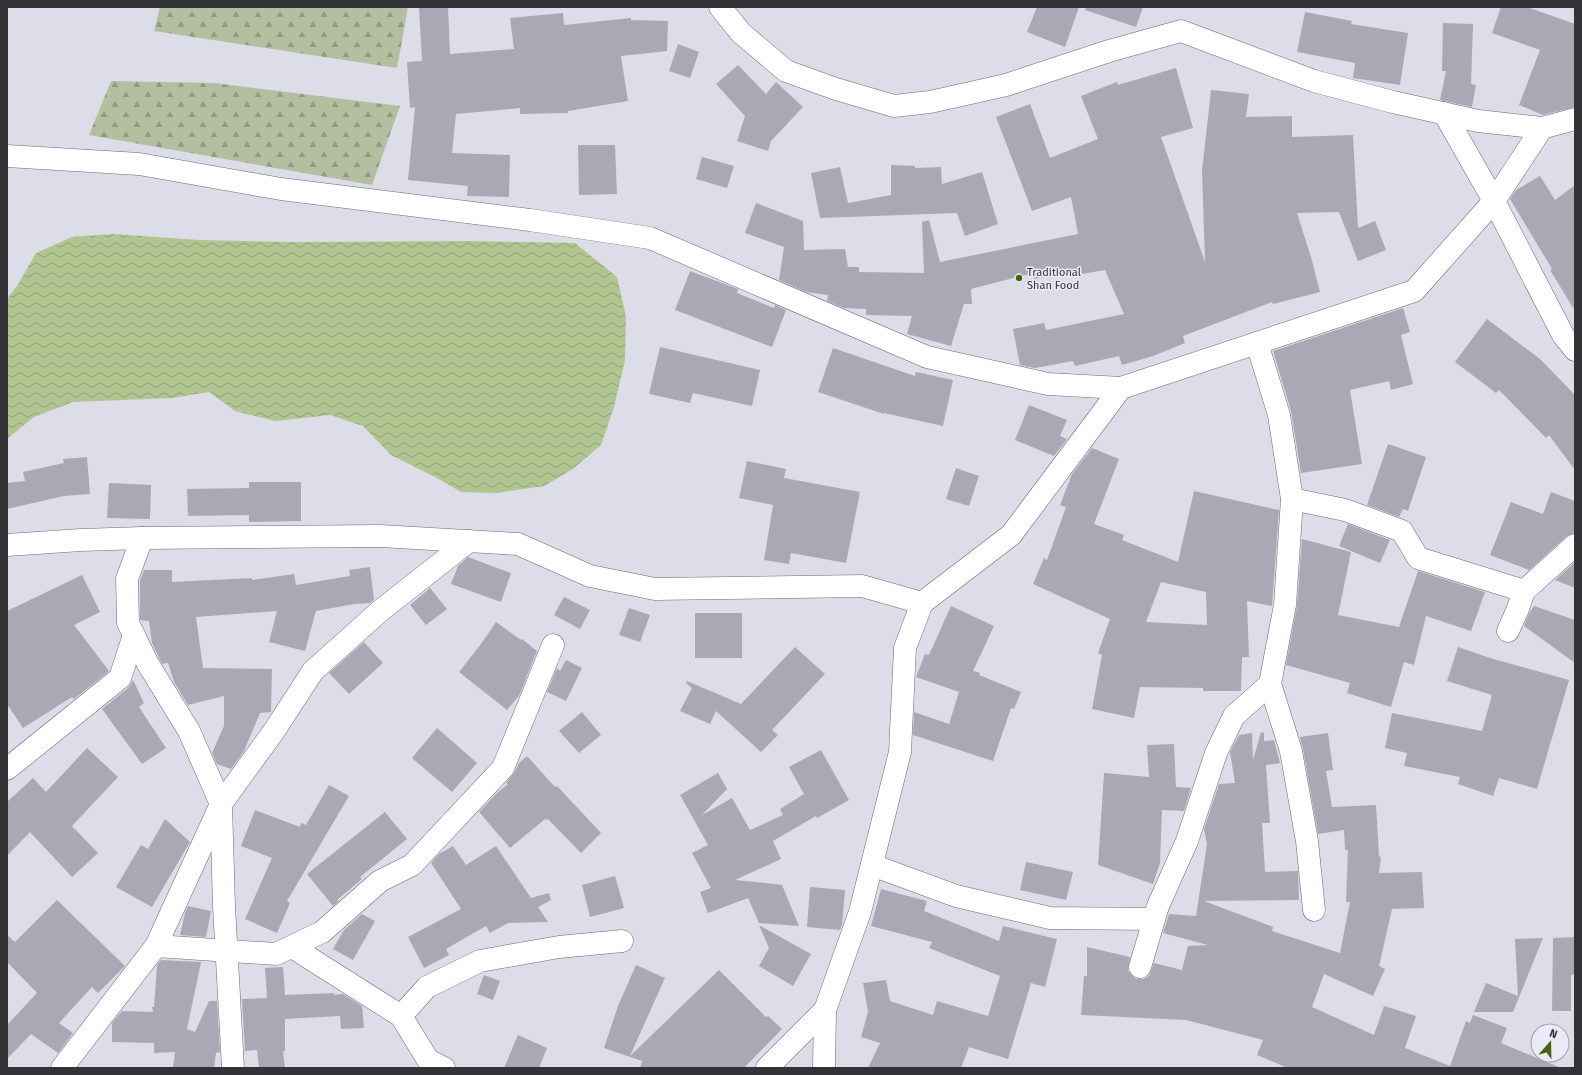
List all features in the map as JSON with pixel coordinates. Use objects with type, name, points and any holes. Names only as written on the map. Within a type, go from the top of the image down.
[{"type":"street","points":[[720,7],[741,33],[786,71],[836,89],[894,106],[930,102],[1006,85],[1110,51],[1181,31],[1314,81],[1393,102],[1478,121],[1542,128],[1575,119]]},
{"type":"street","points":[[1444,113],[1494,202],[1563,335],[1575,350]]},
{"type":"street","points":[[7,156],[139,164],[281,190],[530,220],[650,238],[927,357],[1048,384],[1121,388],[1414,291],[1494,202],[1542,128]]},
{"type":"street","points":[[1257,343],[1279,415],[1292,499],[1285,605],[1270,684],[1291,751],[1308,841],[1314,910]]},
{"type":"street","points":[[824,1068],[825,1010],[860,912],[900,752],[906,648],[922,603],[1011,535],[1121,388]]},
{"type":"street","points":[[1292,499],[1345,510],[1402,531],[1418,558],[1524,591]]},
{"type":"street","points":[[7,545],[142,538],[380,536],[518,544],[590,576],[655,589],[862,586],[922,603]]},
{"type":"street","points":[[142,538],[127,579],[128,623],[148,664],[188,731],[221,804],[233,1068]]},
{"type":"street","points":[[62,1068],[156,946],[221,804],[274,731],[313,671],[380,611],[469,541]]},
{"type":"street","points":[[1508,631],[1524,591],[1575,545]]},
{"type":"street","points":[[7,769],[120,678],[134,634]]},
{"type":"street","points":[[156,946],[276,954],[322,932],[380,881],[412,865],[503,768],[553,645]]},
{"type":"street","points":[[1140,967],[1158,906],[1187,841],[1216,753],[1234,716],[1270,684]]},
{"type":"street","points":[[872,865],[956,896],[1050,918],[1154,919]]},
{"type":"street","points":[[400,1016],[428,987],[480,961],[559,947],[622,941]]},
{"type":"street","points":[[292,947],[400,1016],[428,1060],[444,1068]]},
{"type":"street","points":[[767,1068],[825,1010]]},
{"type":"green space","points":[[160,7],[408,7],[397,68],[154,31]]},
{"type":"green space","points":[[111,81],[214,83],[400,106],[372,185],[89,135]]},
{"type":"water","points":[[112,234],[199,240],[292,242],[467,241],[575,243],[617,277],[626,317],[625,360],[614,407],[601,445],[573,469],[544,486],[497,493],[461,492],[391,455],[363,426],[330,415],[275,421],[235,411],[209,392],[172,398],[73,402],[34,417],[7,439],[7,299],[17,286],[36,253],[72,237]]},
{"type":"building","points":[[419,7],[448,7],[450,54],[514,49],[510,18],[563,13],[564,25],[631,18],[631,20],[668,21],[667,51],[621,56],[628,101],[568,111],[568,113],[520,114],[520,108],[456,114],[452,153],[510,155],[509,197],[467,196],[468,186],[408,180],[415,107],[410,108],[407,62],[422,61]]},
{"type":"building","points":[[1037,7],[1079,7],[1065,47],[1027,32]]},
{"type":"building","points":[[1086,7],[1143,7],[1136,27],[1085,10]]},
{"type":"building","points":[[1501,7],[1527,7],[1575,24],[1575,107],[1543,115],[1519,105],[1540,50],[1492,33]]},
{"type":"building","points":[[1305,12],[1352,21],[1351,24],[1408,33],[1400,85],[1353,78],[1355,63],[1297,52]]},
{"type":"building","points":[[1443,23],[1473,24],[1471,84],[1476,85],[1472,107],[1440,100],[1446,71],[1442,71]]},
{"type":"building","points":[[678,44],[699,52],[690,78],[669,71]]},
{"type":"building","points":[[738,65],[766,94],[776,82],[803,107],[771,141],[768,151],[737,141],[745,116],[716,84]]},
{"type":"building","points":[[1176,68],[1193,128],[1161,137],[1205,262],[1202,171],[1211,90],[1249,94],[1246,117],[1292,116],[1292,137],[1353,135],[1358,228],[1375,221],[1386,250],[1358,261],[1339,212],[1297,213],[1320,292],[1273,304],[1272,302],[1183,336],[1185,343],[1153,356],[1122,365],[1119,356],[1075,366],[1073,361],[1035,368],[1020,365],[1013,329],[1044,323],[1046,330],[1124,314],[1105,270],[1082,274],[1081,270],[1034,279],[1033,273],[971,289],[972,304],[964,304],[951,346],[907,334],[912,316],[866,315],[866,309],[844,308],[827,301],[828,295],[806,292],[779,280],[784,247],[745,233],[756,203],[803,221],[804,250],[845,249],[848,267],[859,267],[859,272],[924,273],[922,222],[929,220],[940,262],[1078,234],[1071,197],[1032,211],[996,117],[1030,104],[1050,158],[1098,139],[1081,96],[1117,82],[1118,85]]},
{"type":"building","points":[[578,145],[615,145],[617,194],[579,195]]},
{"type":"building","points":[[702,157],[734,166],[727,188],[696,179]]},
{"type":"building","points":[[891,165],[915,166],[915,168],[941,167],[942,184],[982,172],[998,224],[965,236],[957,213],[820,218],[811,173],[840,167],[848,203],[891,195]]},
{"type":"building","points":[[1540,176],[1555,200],[1575,185],[1575,311],[1510,199],[1516,190]]},
{"type":"building","points":[[690,271],[738,289],[737,293],[774,308],[775,305],[786,310],[772,347],[675,310]]},
{"type":"building","points":[[1403,308],[1410,332],[1401,335],[1413,384],[1391,390],[1389,381],[1350,390],[1362,464],[1301,473],[1291,411],[1273,351]]},
{"type":"building","points":[[1487,319],[1540,359],[1575,395],[1575,470],[1549,435],[1546,438],[1499,390],[1496,393],[1455,362]]},
{"type":"building","points":[[660,347],[760,370],[752,406],[693,393],[690,403],[649,394]]},
{"type":"building","points":[[833,348],[915,376],[916,372],[953,380],[943,426],[884,414],[818,392]]},
{"type":"building","points":[[1029,405],[1067,420],[1060,436],[1067,439],[1054,456],[1015,440]]},
{"type":"building","points":[[1388,444],[1426,457],[1408,511],[1403,509],[1399,517],[1367,505]]},
{"type":"building","points":[[1092,448],[1119,459],[1094,524],[1124,535],[1122,540],[1178,562],[1194,491],[1279,510],[1272,606],[1247,601],[1249,657],[1242,657],[1241,691],[1203,691],[1203,688],[1140,687],[1134,718],[1092,709],[1102,655],[1098,653],[1110,619],[1033,584],[1044,558],[1047,560],[1066,507],[1060,505],[1072,474]],"holes":[[[1161,582],[1206,592],[1207,625],[1146,622]]]},
{"type":"building","points":[[87,457],[90,494],[64,496],[7,509],[7,483],[25,481],[23,472],[64,463],[63,459]]},
{"type":"building","points":[[747,461],[786,469],[784,478],[860,492],[846,563],[791,553],[789,564],[764,560],[773,505],[739,498]]},
{"type":"building","points":[[956,468],[979,476],[969,506],[946,499]]},
{"type":"building","points":[[249,482],[301,482],[301,521],[249,522],[249,515],[188,516],[187,489],[249,488]]},
{"type":"building","points":[[109,483],[151,485],[150,519],[107,518]]},
{"type":"building","points":[[1551,492],[1575,501],[1575,533],[1567,536],[1529,570],[1490,555],[1511,502],[1543,514]]},
{"type":"building","points":[[1348,524],[1390,540],[1380,563],[1339,546]]},
{"type":"building","points":[[1302,539],[1351,552],[1338,615],[1399,627],[1418,571],[1485,592],[1471,631],[1426,616],[1414,665],[1404,662],[1391,707],[1347,693],[1350,683],[1286,665],[1297,606]]},
{"type":"building","points":[[468,557],[511,573],[501,602],[451,584],[458,566]]},
{"type":"building","points":[[1575,562],[1575,588],[1555,580]]},
{"type":"building","points":[[370,567],[374,600],[370,603],[354,604],[316,611],[305,651],[269,642],[277,611],[196,617],[203,668],[272,669],[271,712],[260,713],[244,751],[231,769],[217,764],[212,753],[224,726],[224,696],[188,705],[174,682],[168,663],[162,664],[152,643],[149,621],[140,620],[140,581],[144,570],[172,570],[172,582],[252,578],[252,580],[294,574],[296,585],[350,576],[349,570]]},
{"type":"building","points":[[82,575],[100,612],[74,625],[109,671],[74,699],[72,697],[23,728],[7,704],[7,611]]},
{"type":"building","points":[[430,588],[447,609],[426,625],[410,605]]},
{"type":"building","points":[[564,597],[590,610],[580,629],[554,615]]},
{"type":"building","points":[[951,606],[994,626],[973,671],[980,673],[979,675],[1021,692],[1014,709],[1011,708],[993,761],[913,735],[914,712],[949,724],[959,692],[916,677],[925,654],[929,655]]},
{"type":"building","points":[[1534,606],[1575,620],[1575,663],[1524,626],[1529,613]]},
{"type":"building","points":[[629,608],[650,615],[640,642],[619,635]]},
{"type":"building","points":[[695,613],[742,613],[742,658],[695,658]]},
{"type":"building","points":[[496,622],[537,651],[519,696],[507,710],[459,672]]},
{"type":"building","points":[[364,642],[383,663],[349,694],[329,673]]},
{"type":"building","points":[[795,647],[825,674],[772,730],[778,735],[761,752],[716,711],[710,724],[680,711],[692,688],[686,683],[687,681],[741,704]]},
{"type":"building","points":[[1458,647],[1490,658],[1569,680],[1537,789],[1499,778],[1493,796],[1458,784],[1460,777],[1404,766],[1407,753],[1385,748],[1392,713],[1482,731],[1492,695],[1447,681]]},
{"type":"building","points":[[566,660],[582,668],[566,701],[547,692],[557,668],[560,671]]},
{"type":"building","points":[[133,680],[144,703],[139,707],[166,748],[142,764],[102,709],[128,688]]},
{"type":"building","points":[[582,712],[601,735],[579,753],[559,731]]},
{"type":"building","points":[[437,728],[477,763],[452,792],[412,758]]},
{"type":"building","points":[[1261,732],[1264,733],[1264,741],[1274,740],[1280,763],[1266,765],[1270,823],[1262,823],[1265,872],[1298,871],[1299,900],[1204,901],[1273,927],[1272,931],[1340,953],[1350,902],[1346,902],[1348,850],[1345,850],[1344,830],[1318,834],[1300,737],[1328,733],[1333,770],[1326,771],[1332,807],[1376,805],[1379,856],[1381,857],[1379,873],[1422,872],[1424,908],[1392,909],[1379,966],[1385,969],[1373,996],[1324,974],[1312,1007],[1374,1035],[1384,1006],[1416,1016],[1405,1048],[1450,1066],[1466,1021],[1470,1023],[1473,1015],[1507,1028],[1501,1043],[1530,1055],[1530,1063],[1549,1063],[1561,1068],[1288,1068],[1257,1055],[1263,1040],[1186,1020],[1081,1015],[1084,976],[1087,976],[1087,947],[1130,957],[1128,970],[1136,979],[1143,979],[1149,976],[1154,963],[1182,970],[1188,946],[1208,945],[1163,933],[1169,914],[1196,916],[1207,844],[1204,829],[1219,784],[1235,783],[1230,752],[1239,735],[1252,733],[1253,760]]},
{"type":"building","points":[[1174,744],[1176,787],[1191,788],[1184,811],[1162,810],[1160,863],[1153,884],[1098,865],[1104,773],[1149,777],[1147,745]]},
{"type":"building","points":[[87,748],[118,777],[72,826],[98,853],[72,877],[30,832],[7,856],[7,802],[33,778],[46,792]]},
{"type":"building","points":[[821,750],[849,800],[817,818],[816,816],[773,841],[781,859],[735,880],[784,885],[782,885],[799,926],[759,923],[748,898],[708,913],[700,892],[711,888],[692,853],[708,845],[680,795],[718,773],[727,789],[702,815],[732,798],[750,830],[783,815],[780,809],[804,794],[789,767]]},
{"type":"building","points":[[527,756],[555,787],[557,786],[601,833],[581,853],[548,819],[545,819],[510,848],[479,812],[508,784],[506,783],[514,773],[519,763]]},
{"type":"building","points":[[329,785],[349,796],[287,901],[290,903],[277,933],[245,919],[272,858],[241,846],[255,810],[300,827],[301,823],[306,825]]},
{"type":"building","points":[[385,812],[407,839],[360,877],[362,879],[337,900],[339,901],[333,906],[307,874]]},
{"type":"building","points":[[165,819],[190,842],[152,907],[116,887],[141,845],[148,849]]},
{"type":"building","points":[[453,846],[466,865],[496,846],[531,898],[549,893],[551,900],[538,907],[548,922],[508,923],[490,933],[486,926],[446,949],[449,955],[424,968],[408,937],[461,909],[431,863],[439,854]]},
{"type":"building","points":[[1026,862],[1073,872],[1066,900],[1020,890]]},
{"type":"building","points":[[615,876],[624,908],[590,917],[582,885]]},
{"type":"building","points":[[810,887],[845,890],[842,925],[840,930],[807,927]]},
{"type":"building","points":[[881,889],[927,901],[924,911],[999,941],[1003,926],[1057,939],[1045,987],[1031,983],[1008,1059],[969,1047],[961,1068],[868,1068],[880,1043],[861,1037],[868,1012],[863,983],[886,980],[890,1001],[933,1015],[937,1001],[988,1016],[1000,976],[929,948],[932,942],[871,926]]},
{"type":"building","points":[[57,900],[125,966],[98,993],[92,987],[59,1023],[73,1033],[58,1053],[31,1034],[7,1059],[7,1025],[37,993],[7,962],[7,935],[15,942]]},
{"type":"building","points":[[188,906],[211,911],[206,937],[180,935]]},
{"type":"building","points":[[362,914],[375,921],[353,960],[333,949],[344,930]]},
{"type":"building","points":[[759,925],[811,954],[793,986],[759,966],[769,948]]},
{"type":"building","points":[[1575,937],[1575,974],[1571,975],[1571,1011],[1552,1011],[1553,938]]},
{"type":"building","points":[[1543,938],[1513,1012],[1474,1012],[1486,983],[1518,996],[1515,939]]},
{"type":"building","points":[[161,960],[201,962],[187,1029],[195,1032],[209,1001],[217,1001],[220,1052],[216,1053],[214,1068],[173,1068],[175,1052],[154,1053],[154,1043],[112,1042],[112,1023],[122,1011],[153,1012],[152,1007],[154,1007],[157,965]]},
{"type":"building","points":[[636,965],[665,978],[630,1056],[719,970],[766,1017],[768,1016],[782,1029],[744,1068],[640,1068],[642,1061],[604,1048],[618,1006]]},
{"type":"building","points":[[283,967],[285,995],[343,994],[362,1006],[364,1028],[341,1029],[340,1016],[285,1019],[285,1051],[283,1051],[285,1068],[259,1068],[257,1050],[245,1051],[242,999],[267,998],[265,968]]},
{"type":"building","points":[[484,975],[500,981],[493,1000],[477,994]]},
{"type":"building","points":[[518,1035],[547,1048],[539,1068],[504,1068]]},
{"type":"place","name":"Traditional Shan Food","points":[[1019,278]]}]
